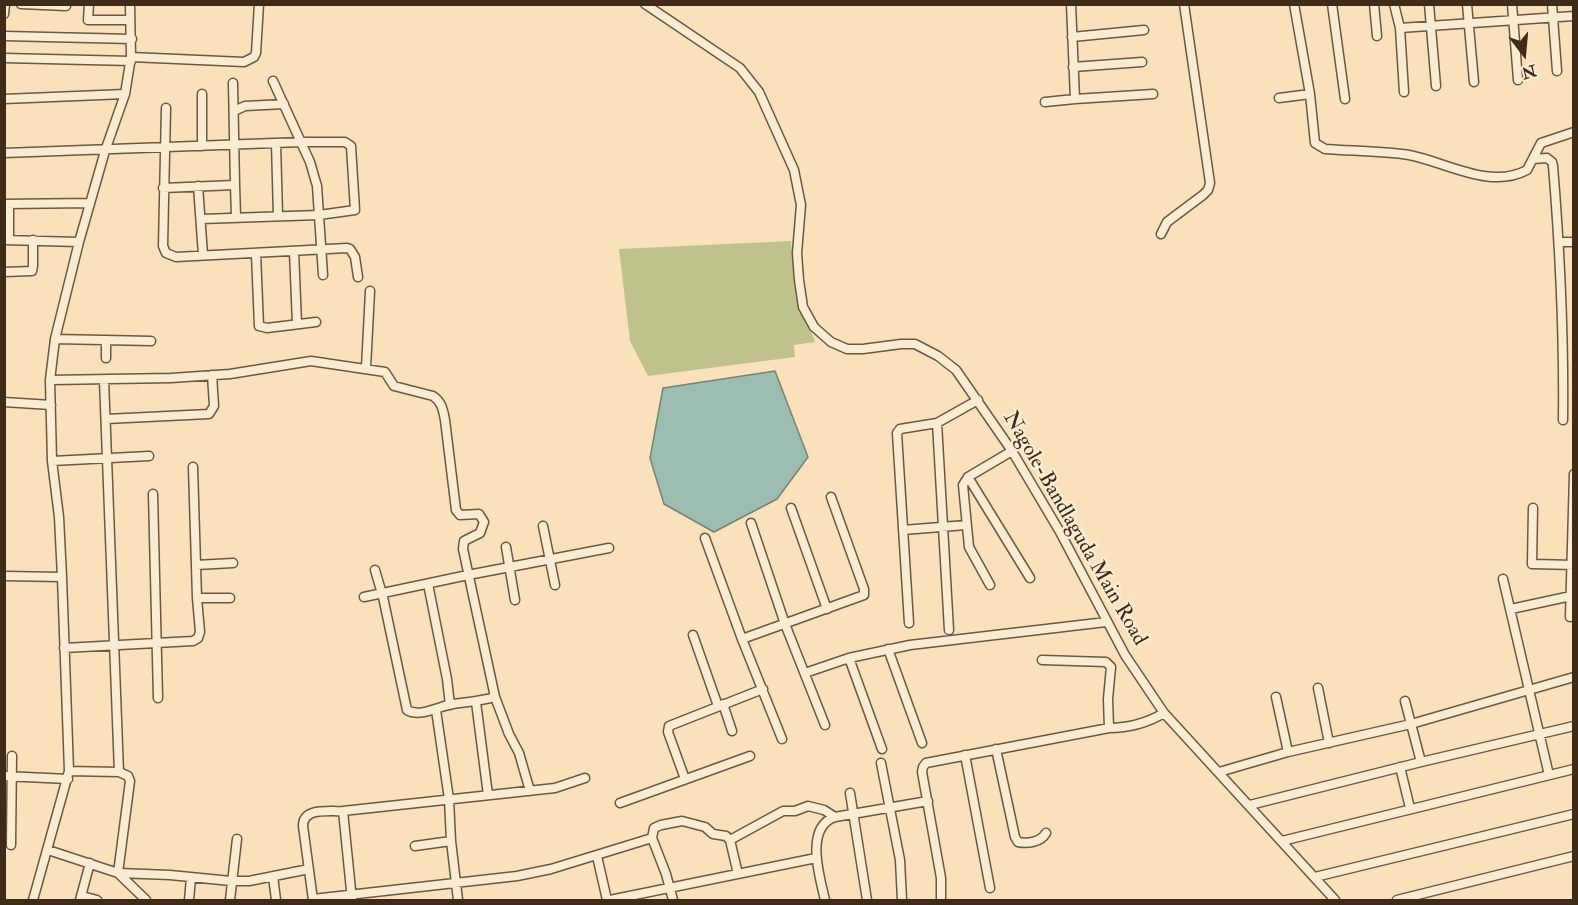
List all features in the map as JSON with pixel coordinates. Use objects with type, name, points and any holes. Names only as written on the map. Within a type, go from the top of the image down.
[{"type":"street","points":[[4,14],[5,4]]},
{"type":"street","points":[[21,4],[66,6]]},
{"type":"street","points":[[89,4],[88,20],[130,20]]},
{"type":"street","points":[[33,900],[68,775],[62,577],[59,517],[52,461],[50,380],[55,339],[89,203],[125,94],[131,59],[130,4]]},
{"type":"street","points":[[4,58],[249,61],[256,53],[259,4]]},
{"type":"street","name":"Nagole-Bandlaguda Main Road","points":[[645,4],[740,68],[759,92],[794,170],[801,205],[797,253],[799,280],[803,307],[814,327],[831,342],[847,349],[915,344],[927,349],[956,370],[1012,451],[1060,532],[1106,622],[1144,685],[1164,713],[1335,900]]},
{"type":"street","points":[[1071,4],[1075,99]]},
{"type":"street","points":[[1161,234],[1167,222],[1203,195],[1210,183],[1184,4]]},
{"type":"street","points":[[1294,4],[1310,94],[1315,144],[1324,149],[1410,156],[1477,174],[1504,178],[1527,170],[1541,143],[1574,132]]},
{"type":"street","points":[[1332,4],[1346,99]]},
{"type":"street","points":[[1374,4],[1377,36]]},
{"type":"street","points":[[1394,4],[1400,28],[1404,92]]},
{"type":"street","points":[[1429,4],[1436,86]]},
{"type":"street","points":[[1467,4],[1474,82]]},
{"type":"street","points":[[1512,4],[1518,80]]},
{"type":"street","points":[[1552,4],[1557,71]]},
{"type":"street","points":[[1400,28],[1574,16]]},
{"type":"street","points":[[1072,37],[1144,30]]},
{"type":"street","points":[[4,36],[132,39]]},
{"type":"street","points":[[1073,67],[1142,62]]},
{"type":"street","points":[[273,81],[310,162],[316,186],[323,275]]},
{"type":"street","points":[[233,83],[236,216]]},
{"type":"street","points":[[4,99],[125,94]]},
{"type":"street","points":[[202,94],[202,146]]},
{"type":"street","points":[[1045,102],[1153,94]]},
{"type":"street","points":[[1279,98],[1310,94]]},
{"type":"street","points":[[234,111],[245,106],[284,104]]},
{"type":"street","points":[[166,108],[163,188],[163,246],[166,253],[176,257],[350,249],[355,256],[358,276]]},
{"type":"street","points":[[4,153],[302,142],[345,142],[351,146],[356,208],[353,211],[318,215],[236,216],[201,219]]},
{"type":"street","points":[[276,144],[278,216]]},
{"type":"street","points":[[1533,159],[1546,158],[1551,162],[1569,354],[1563,420]]},
{"type":"street","points":[[163,188],[236,185]]},
{"type":"street","points":[[198,186],[203,255]]},
{"type":"street","points":[[79,242],[7,240],[7,204],[89,203]]},
{"type":"street","points":[[4,272],[32,271],[33,240]]},
{"type":"street","points":[[1559,242],[1574,242]]},
{"type":"street","points":[[294,251],[297,324]]},
{"type":"street","points":[[256,254],[259,326],[267,328],[316,322]]},
{"type":"street","points":[[366,368],[370,291]]},
{"type":"street","points":[[55,339],[150,341]]},
{"type":"street","points":[[106,340],[106,358]]},
{"type":"street","points":[[50,380],[212,375],[311,361],[385,372],[394,386],[433,396],[440,403],[445,420],[456,510],[460,515],[479,514],[484,522],[480,533],[462,544],[495,697],[519,753],[530,791]]},
{"type":"street","points":[[106,419],[209,414],[214,406],[212,375]]},
{"type":"street","points":[[104,380],[116,646],[119,772]]},
{"type":"street","points":[[909,623],[897,433],[900,429],[937,423],[978,400]]},
{"type":"street","points":[[4,402],[51,405]]},
{"type":"street","points":[[937,423],[949,630]]},
{"type":"street","points":[[990,585],[970,552],[962,490],[964,481],[968,477],[1012,451]]},
{"type":"street","points":[[52,461],[149,456]]},
{"type":"street","points":[[64,648],[193,641],[198,638],[200,632],[193,467]]},
{"type":"street","points":[[1570,617],[1574,474]]},
{"type":"street","points":[[968,477],[1030,578]]},
{"type":"street","points":[[153,494],[158,699]]},
{"type":"street","points":[[742,639],[864,595],[865,592],[831,497]]},
{"type":"street","points":[[791,508],[826,609]]},
{"type":"street","points":[[1533,508],[1531,562],[1535,565],[1572,565]]},
{"type":"street","points":[[752,523],[785,624],[825,725]]},
{"type":"street","points":[[903,530],[966,525]]},
{"type":"street","points":[[543,526],[555,585]]},
{"type":"street","points":[[705,538],[782,739]]},
{"type":"street","points":[[506,547],[515,600]]},
{"type":"street","points":[[364,597],[609,548]]},
{"type":"street","points":[[196,565],[233,563]]},
{"type":"street","points":[[375,570],[407,710],[411,712],[436,710],[450,705],[495,697]]},
{"type":"street","points":[[4,576],[62,577]]},
{"type":"street","points":[[1503,579],[1549,774]]},
{"type":"street","points":[[428,584],[450,705]]},
{"type":"street","points":[[1511,609],[1571,596]]},
{"type":"street","points":[[197,598],[230,598]]},
{"type":"street","points":[[805,673],[849,658],[888,649],[1106,622]]},
{"type":"street","points":[[693,635],[732,731]]},
{"type":"street","points":[[888,649],[922,743]]},
{"type":"street","points":[[849,658],[882,749]]},
{"type":"street","points":[[1042,660],[1106,662],[1111,667],[1108,699],[1109,728]]},
{"type":"street","points":[[1219,772],[1288,752],[1411,723],[1574,677]]},
{"type":"street","points":[[1318,688],[1329,743]]},
{"type":"street","points":[[685,779],[667,728],[671,723],[763,689]]},
{"type":"street","points":[[1276,697],[1288,752]]},
{"type":"street","points":[[1405,701],[1421,762]]},
{"type":"street","points":[[476,702],[488,795]]},
{"type":"street","points":[[436,710],[449,799],[458,900]]},
{"type":"street","points":[[941,900],[941,878],[923,767],[926,764],[1109,728],[1130,726],[1152,720],[1164,713]]},
{"type":"street","points":[[1250,805],[1574,726]]},
{"type":"street","points":[[996,750],[1018,842],[1041,840],[1046,833]]},
{"type":"street","points":[[965,755],[990,888]]},
{"type":"street","points":[[11,845],[8,776],[12,756]]},
{"type":"street","points":[[620,803],[750,756]]},
{"type":"street","points":[[881,763],[900,860],[902,900]]},
{"type":"street","points":[[1400,767],[1410,808]]},
{"type":"street","points":[[1281,841],[1574,769]]},
{"type":"street","points":[[8,776],[119,772],[128,776],[130,781],[118,873]]},
{"type":"street","points":[[585,778],[555,788],[343,811],[314,812],[305,818],[303,826],[313,900],[517,876],[551,869],[652,838]]},
{"type":"street","points":[[850,793],[867,900]]},
{"type":"street","points":[[825,900],[816,858],[823,825],[829,819],[928,801]]},
{"type":"street","points":[[730,840],[783,811],[795,811],[808,806],[824,810],[835,817]]},
{"type":"street","points":[[343,811],[352,897]]},
{"type":"street","points":[[1315,877],[1574,814]]},
{"type":"street","points":[[673,900],[652,838],[654,828],[661,825],[682,821],[705,827],[713,834],[726,836],[730,840],[738,874]]},
{"type":"street","points":[[230,900],[237,839]]},
{"type":"street","points":[[415,846],[451,841]]},
{"type":"street","points":[[48,850],[118,873],[170,875],[231,882],[249,881],[309,869]]},
{"type":"street","points":[[597,856],[608,900],[816,858]]},
{"type":"street","points":[[1397,900],[1574,856]]},
{"type":"street","points":[[90,863],[81,898],[97,900]]},
{"type":"street","points":[[118,873],[146,900]]},
{"type":"street","points":[[273,876],[276,900]]},
{"type":"street","points":[[189,900],[191,878]]},
{"type":"green space","points":[[791,241],[795,288],[815,342],[794,345],[795,357],[648,376],[630,341],[619,249]]},
{"type":"water","points":[[775,371],[808,457],[777,499],[714,532],[664,504],[650,458],[663,388]]}]
